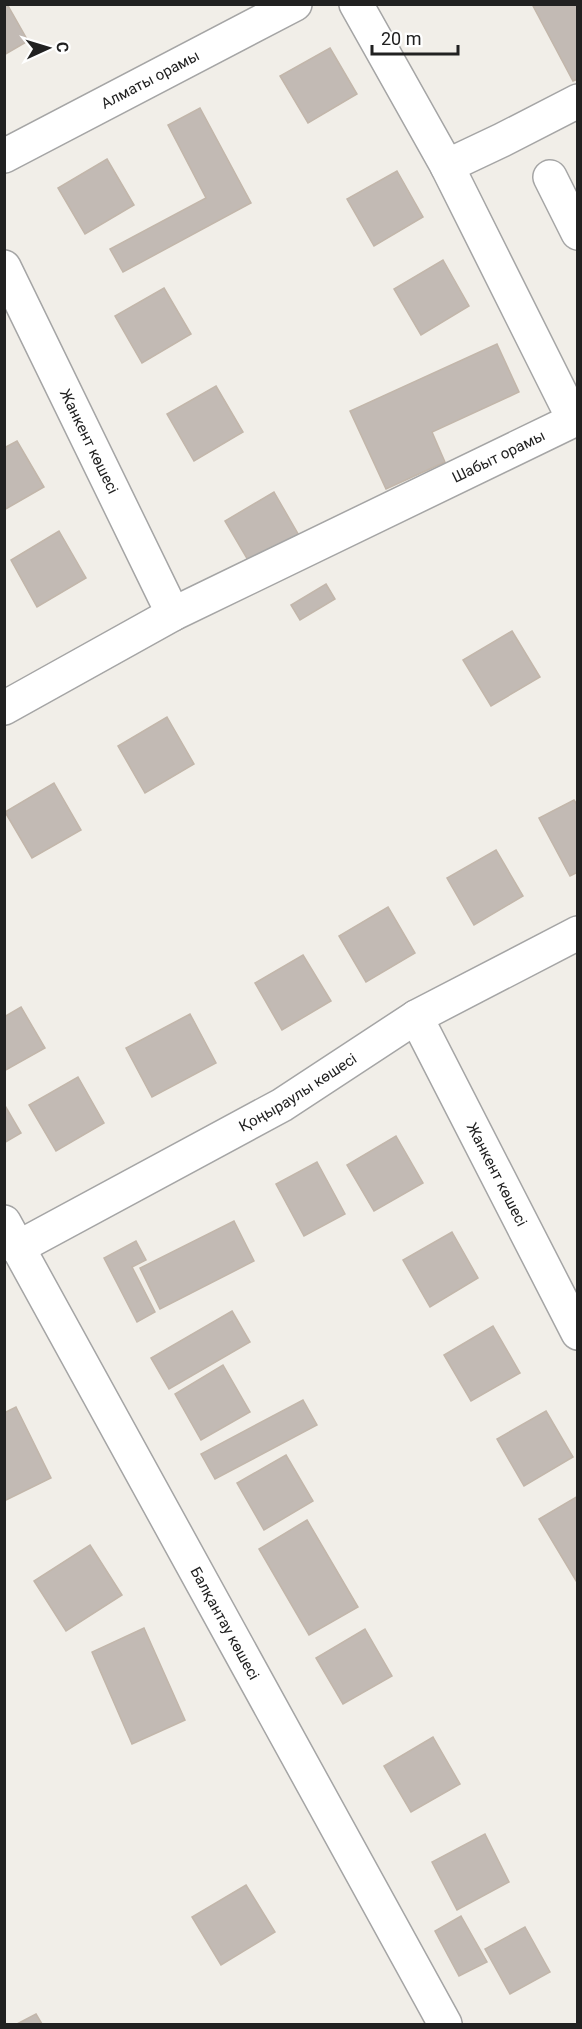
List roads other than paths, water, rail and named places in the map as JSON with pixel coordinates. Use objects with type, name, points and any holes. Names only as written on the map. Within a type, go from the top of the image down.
[{"type":"street","name":"Алматы орамы","points":[[4,156],[295,4]]},
{"type":"street","name":"Шабыт орамы","points":[[4,708],[173,614],[576,420],[447,166],[356,4]]},
{"type":"street","points":[[447,166],[578,101]]},
{"type":"street","points":[[550,177],[578,233]]},
{"type":"street","name":"Жанкент көшесі","points":[[4,267],[173,614]]},
{"type":"street","name":"Қоңыраулы көшесі","points":[[11,1235],[282,1105],[416,1017],[578,933]]},
{"type":"street","name":"Жанкент көшесі","points":[[416,1017],[578,1333]]},
{"type":"street","name":"Балқантау көшесі","points":[[11,1235],[445,2025]]}]
